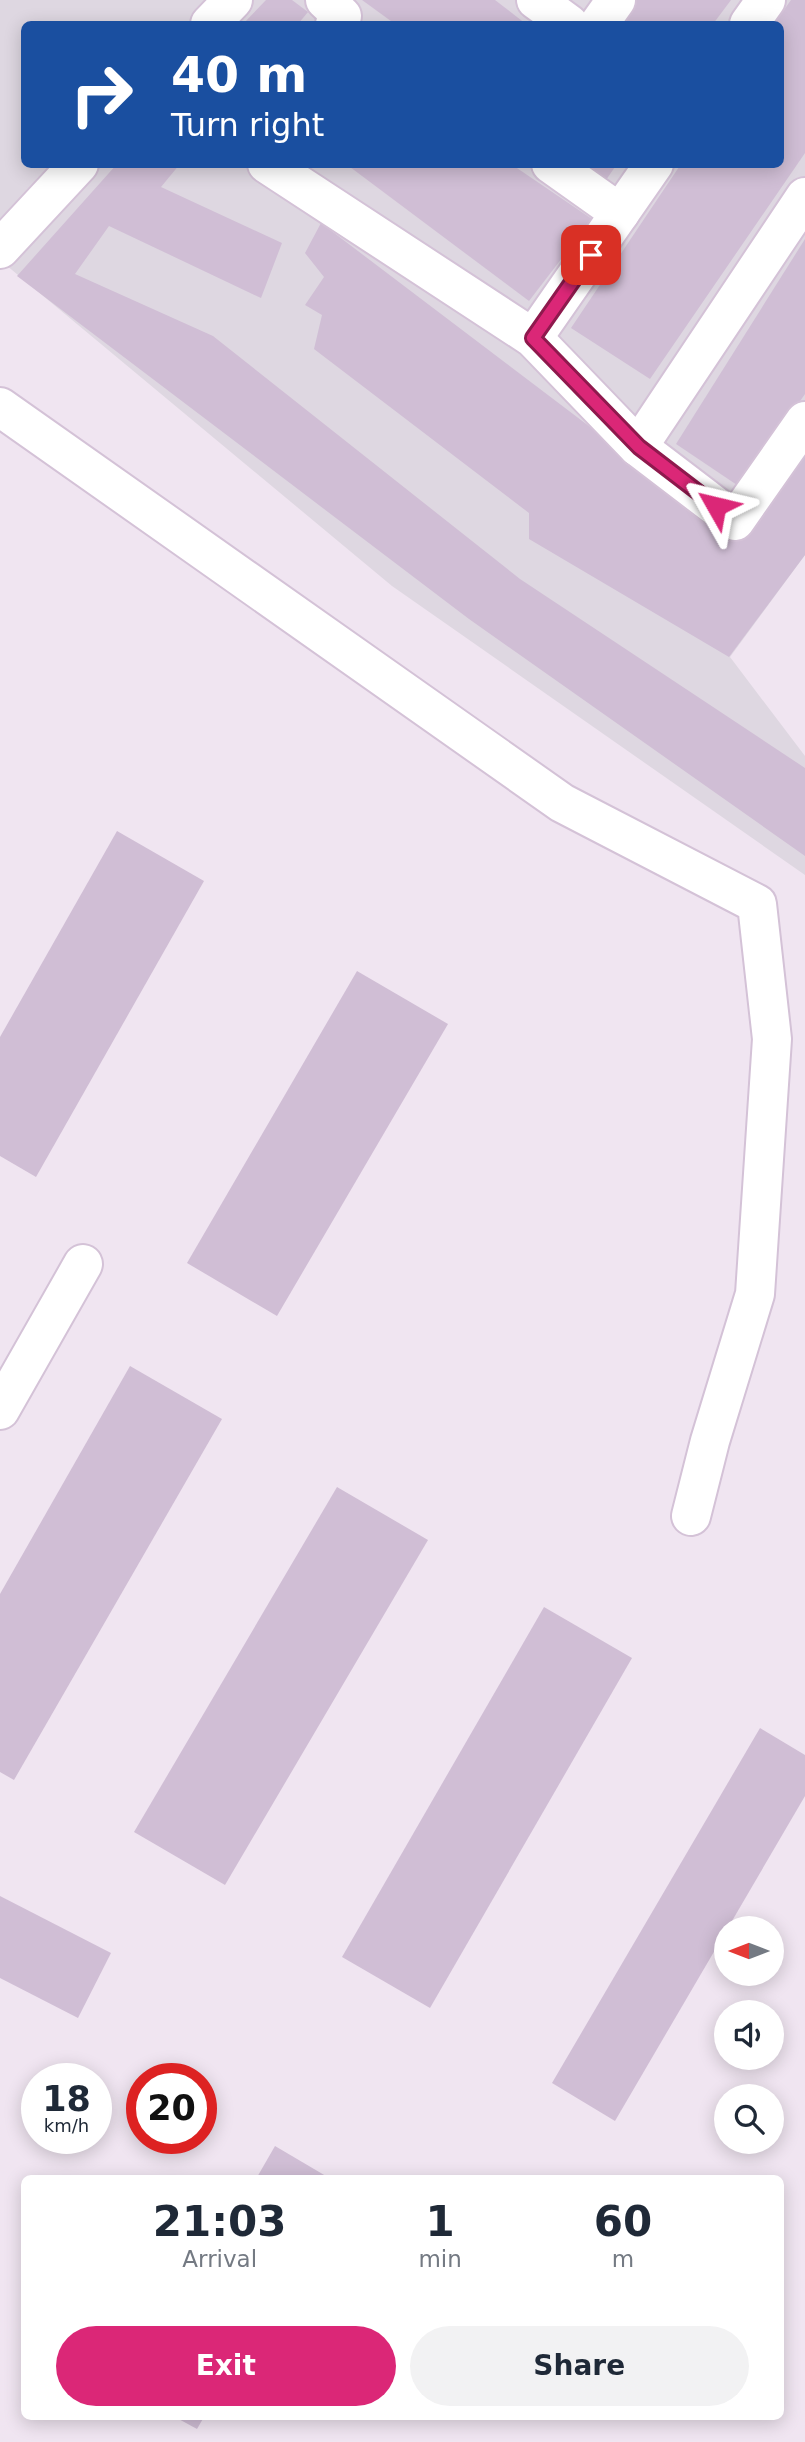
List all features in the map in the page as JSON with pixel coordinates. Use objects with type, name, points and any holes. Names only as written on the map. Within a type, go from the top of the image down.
[{"type":"lane","points":[[214,21],[233,0]]},
{"type":"lane","points":[[536,0],[565,21]]},
{"type":"lane","points":[[601,21],[616,0]]},
{"type":"lane","points":[[751,21],[766,0]]},
{"type":"lane","points":[[0,249],[75,168]]},
{"type":"lane","points":[[273,168],[533,338],[639,447],[735,521],[805,421]]},
{"type":"lane","points":[[557,168],[620,213]]},
{"type":"lane","points":[[533,338],[651,168]]},
{"type":"lane","points":[[639,447],[805,197]]},
{"type":"lane","points":[[0,407],[562,803],[757,904],[772,1039],[755,1294],[710,1441],[691,1516]]},
{"type":"lane","points":[[0,1410],[83,1264]]},
{"type":"shaded area","points":[[0,0],[805,0],[805,555],[730,657],[805,756],[805,875],[392,586],[0,260]]},
{"type":"building","points":[[266,0],[292,0],[308,12],[300,21],[246,21]]},
{"type":"building","points":[[362,0],[495,0],[522,21],[391,21]]},
{"type":"building","points":[[637,0],[731,0],[715,21],[621,21]]},
{"type":"building","points":[[791,0],[805,0],[805,153],[650,379],[571,328],[678,168],[784,168],[784,21],[776,21]]},
{"type":"building","points":[[113,168],[177,168],[161,187],[282,243],[261,298],[109,226],[75,274],[213,336],[520,579],[805,768],[805,856],[469,619],[17,276]]},
{"type":"building","points":[[351,168],[517,168],[592,219],[529,301]]},
{"type":"building","points":[[590,168],[614,168],[606,180]]},
{"type":"building","points":[[321,223],[738,539],[805,447],[805,555],[729,657],[529,539],[529,513],[314,349],[322,315],[305,305],[324,277],[305,253]]},
{"type":"building","points":[[805,239],[805,394],[740,487],[676,444]]},
{"type":"building","points":[[117,831],[204,881],[36,1177],[0,1156],[0,1037]]},
{"type":"building","points":[[357,971],[448,1024],[277,1316],[187,1263]]},
{"type":"building","points":[[130,1366],[222,1419],[14,1780],[0,1772],[0,1594]]},
{"type":"building","points":[[337,1487],[428,1540],[225,1885],[134,1832]]},
{"type":"building","points":[[544,1607],[632,1658],[430,2008],[342,1957]]},
{"type":"building","points":[[760,1728],[805,1755],[805,1796],[735,1916],[714,1916],[714,1952],[615,2121],[552,2083]]},
{"type":"building","points":[[0,1896],[111,1953],[78,2018],[0,1978]]},
{"type":"building","points":[[275,2146],[324,2175],[258,2175]]},
{"type":"building","points":[[180,2420],[202,2420],[197,2429]]},
{"type":"route","points":[[591,255],[533,338],[639,447],[716,506]]}]
